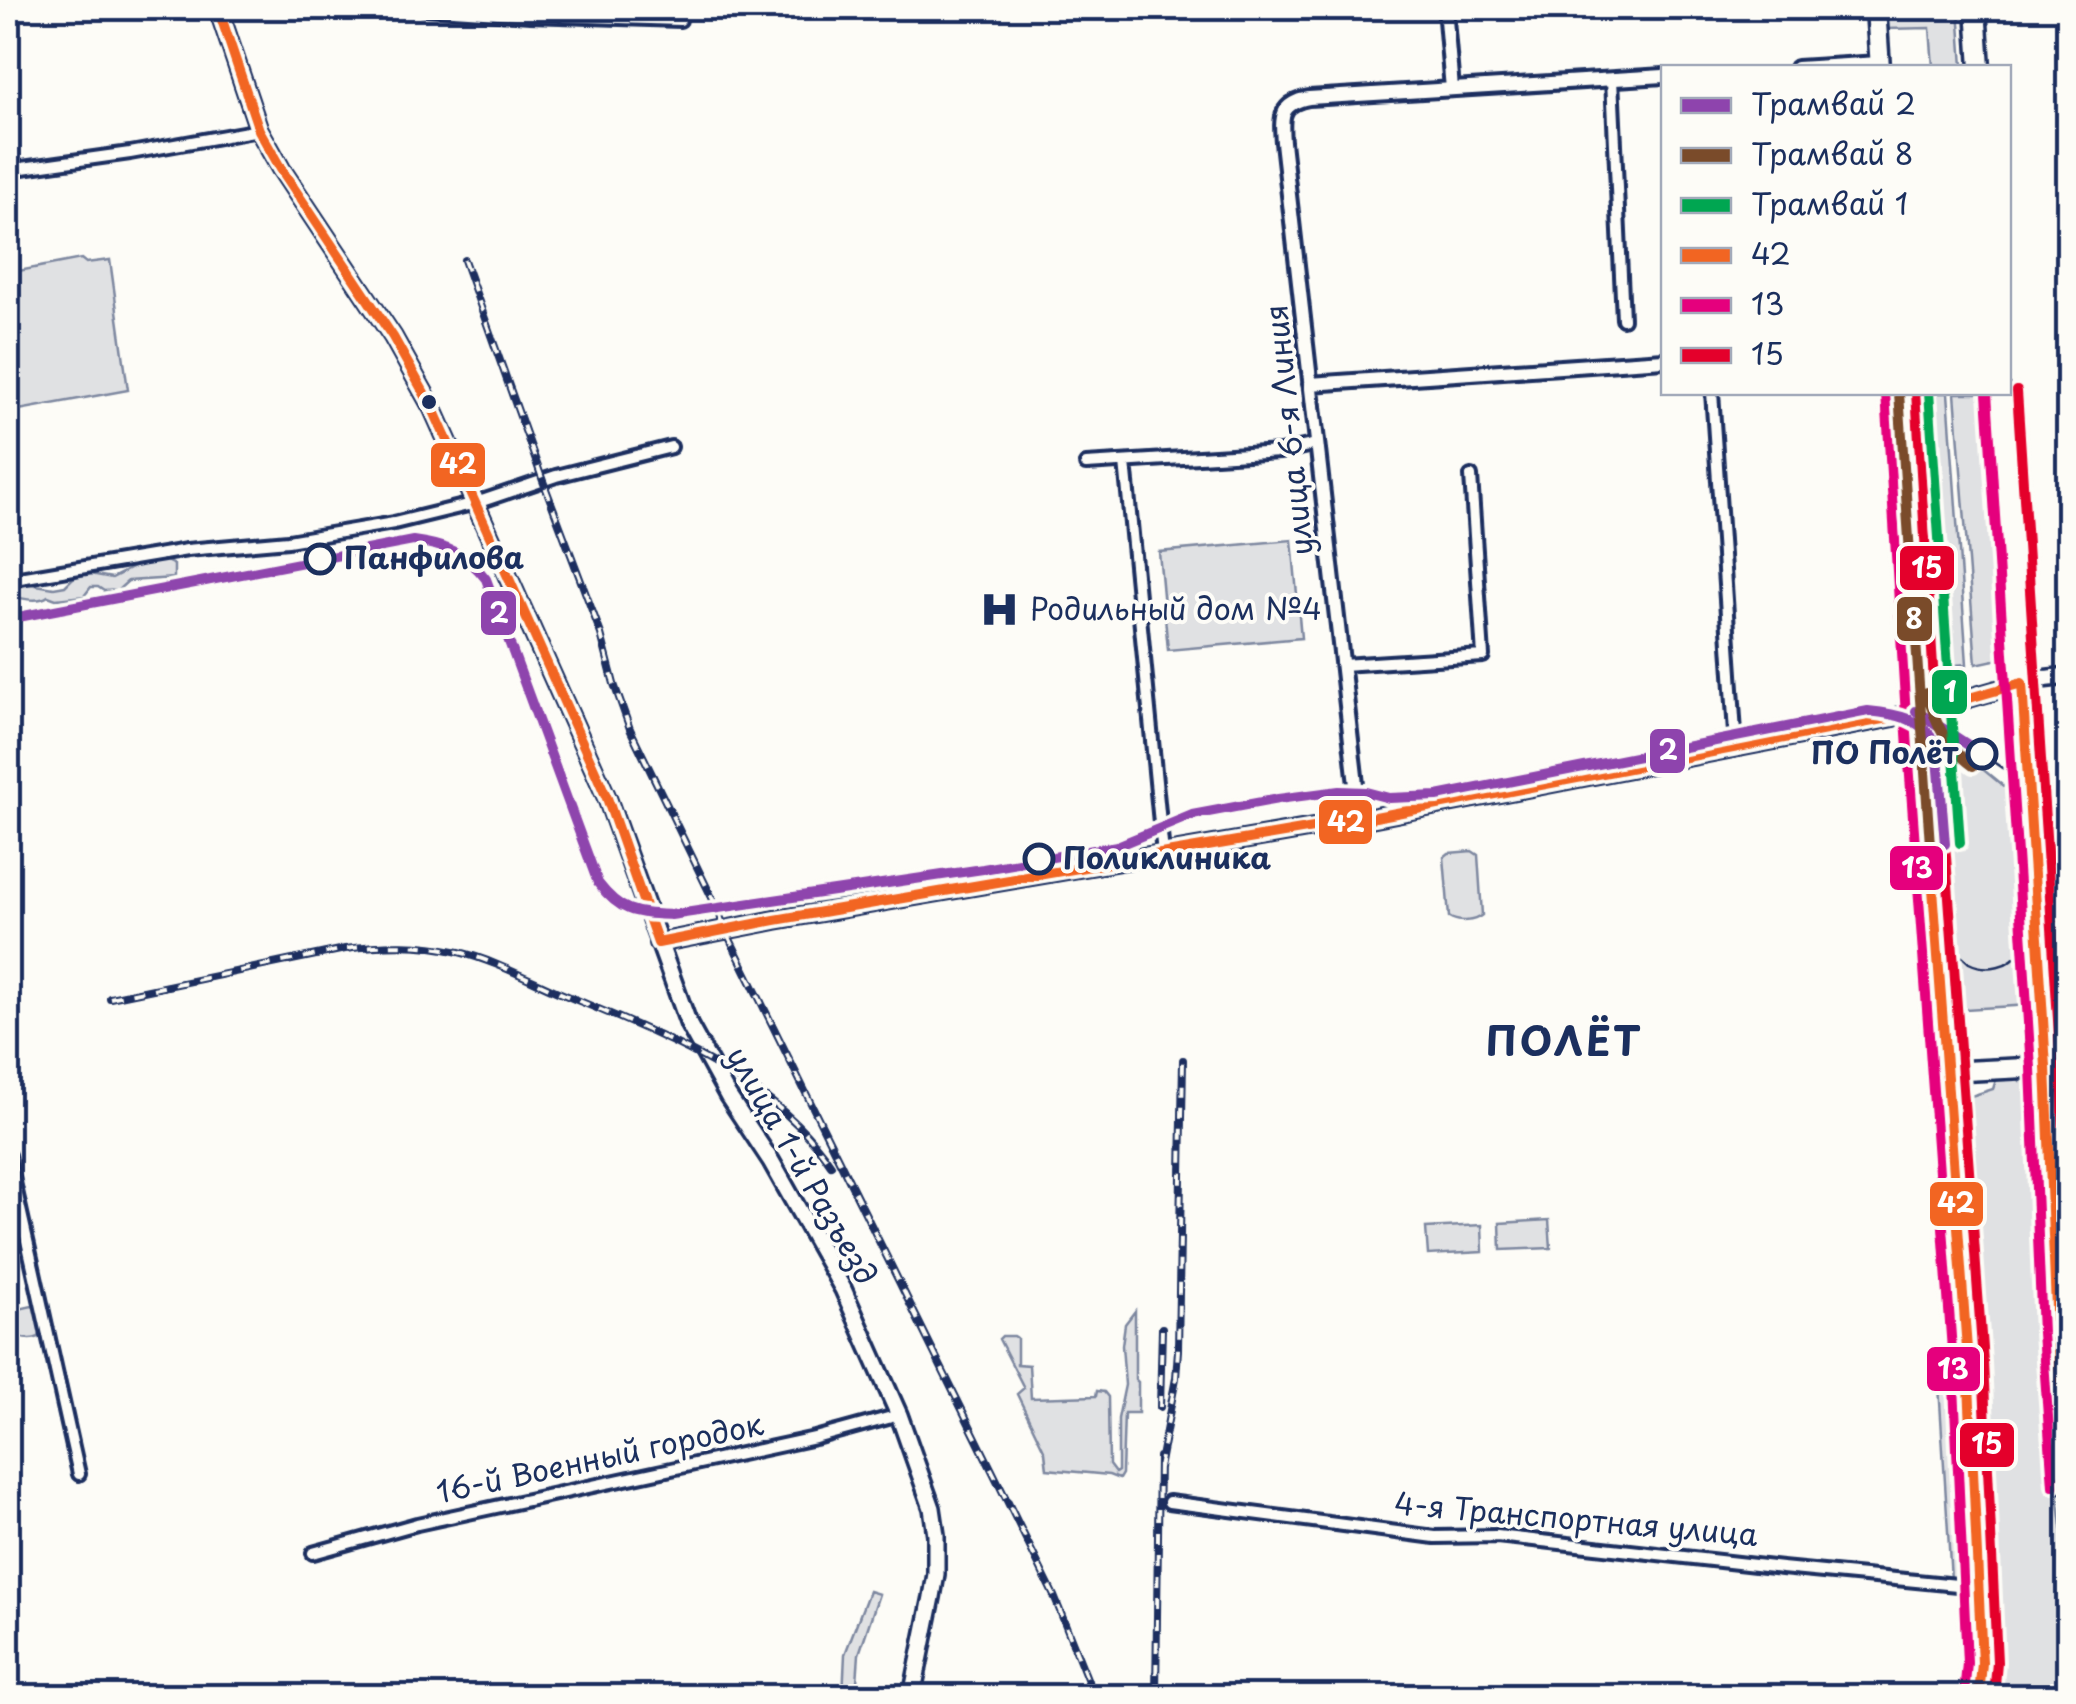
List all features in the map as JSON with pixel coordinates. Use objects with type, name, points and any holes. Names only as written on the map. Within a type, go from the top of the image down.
[{"type":"main road","name":"улица 1-й Разъезд","points":[[218,8],[258,130],[393,337],[433,408],[607,798],[690,1025],[829,1263],[899,1415]]},
{"type":"main road","points":[[1876,8],[1880,65]]},
{"type":"main road","points":[[1976,8],[1980,65]]},
{"type":"main road","points":[[1901,395],[1920,712],[1968,1363],[1981,1676],[1976,1696]]},
{"type":"main road","points":[[2002,395],[2046,1067],[2068,1485]]},
{"type":"main road","points":[[658,943],[1360,820],[1920,712],[2022,682],[2068,676]]},
{"type":"main road","points":[[1945,1072],[2046,1067]]},
{"type":"main road","points":[[899,1415],[932,1508],[936,1535],[934,1585],[912,1696]]},
{"type":"street","points":[[423,8],[680,20]]},
{"type":"street","points":[[1445,8],[1452,88],[1661,76]]},
{"type":"street","points":[[1612,79],[1623,319]]},
{"type":"street","name":"улица 6-я Линия","points":[[1360,820],[1282,121],[1284,112],[1297,100],[1452,88]]},
{"type":"street","points":[[8,170],[258,130]]},
{"type":"street","points":[[1310,384],[1661,360]]},
{"type":"street","points":[[1712,395],[1736,748]]},
{"type":"street","points":[[1086,464],[1280,452],[1317,444]]},
{"type":"street","points":[[8,580],[188,550],[288,541],[394,523],[671,447]]},
{"type":"street","points":[[1126,462],[1164,854]]},
{"type":"street","points":[[1342,665],[1483,656],[1470,476]]},
{"type":"street","points":[[8,1155],[79,1474]]},
{"type":"street","name":"16-й Военный городок","points":[[312,1553],[418,1524],[815,1438],[899,1415]]},
{"type":"street","name":"4-я Транспортная улица","points":[[1169,1502],[1435,1536],[1497,1536],[1978,1587]]},
{"type":"shaded area","points":[[1883,8],[1959,8],[1963,65],[1933,65],[1930,28],[1885,29]]},
{"type":"shaded area","points":[[81,259],[86,263],[110,260],[128,390],[8,412],[8,273]]},
{"type":"shaded area","points":[[1915,395],[1948,395],[1967,664],[1943,666],[1934,661]]},
{"type":"shaded area","points":[[1955,395],[1986,395],[2006,655],[1976,664]]},
{"type":"shaded area","points":[[1292,540],[1301,638],[1168,650],[1159,552]]},
{"type":"shaded area","points":[[149,559],[162,559],[174,565],[174,578],[128,581],[118,590],[91,587],[84,596],[56,599],[28,599],[8,593],[8,586],[18,582],[54,588],[85,573],[112,578]]},
{"type":"shaded area","points":[[1953,745],[2007,789],[2013,801],[2030,1005],[1949,1010],[1934,750]]},
{"type":"shaded area","points":[[1472,851],[1478,855],[1482,915],[1457,920],[1449,917],[1444,857]]},
{"type":"shaded area","points":[[2030,1078],[2034,1087],[2039,1141],[2046,1357],[2068,1572],[2068,1696],[2001,1696],[1999,1671],[1991,1654],[1989,1615],[1994,1606],[1988,1582],[1953,1106],[1993,1089],[1996,1080]]},
{"type":"shaded area","points":[[1549,1220],[1551,1248],[1501,1250],[1500,1223]]},
{"type":"shaded area","points":[[1482,1225],[1483,1252],[1428,1255],[1426,1228]]},
{"type":"shaded area","points":[[8,1308],[37,1308],[42,1326],[39,1337],[23,1338],[8,1330]]},
{"type":"shaded area","points":[[1135,1311],[1138,1413],[1124,1413],[1122,1474],[1119,1479],[1047,1469],[1045,1452],[1017,1394],[1024,1388],[999,1339],[1017,1338],[1017,1364],[1029,1365],[1031,1398],[1096,1396],[1097,1391],[1104,1392],[1108,1397],[1109,1465],[1115,1473],[1118,1419],[1125,1385],[1122,1345],[1125,1324]]},
{"type":"shaded area","points":[[1938,1369],[1952,1374],[1967,1577],[1961,1582],[1951,1580]]},
{"type":"shaded area","points":[[869,1591],[879,1594],[859,1654],[856,1696],[843,1696],[845,1654]]},
{"type":"tram line","name":"8","points":[[1899,395],[1930,845]]},
{"type":"tram line","name":"1","points":[[1929,395],[1960,843]]},
{"type":"tram line","name":"2","points":[[8,619],[413,541],[454,552],[486,579],[598,883],[622,906],[648,913],[671,915],[1117,846],[1192,815],[1278,799],[1339,791],[1389,798],[1437,796],[1868,711],[1916,723],[1937,745],[1945,844]]},
{"type":"tram line","points":[[8,610],[17,611]]},
{"type":"tram line","name":"8","points":[[1927,693],[1943,734],[1973,766]]},
{"type":"tram line","name":"2","points":[[1916,711],[1982,754]]},
{"type":"tram line","points":[[1945,844],[1956,952],[1976,966],[2005,964],[2023,946],[2029,921],[2021,795],[2012,775],[1982,754]]},
{"type":"railway","points":[[464,260],[601,634],[630,729],[1054,1596],[1094,1696]]},
{"type":"railway","points":[[110,998],[345,949],[402,945],[459,952],[632,1023],[707,1060],[776,1106],[806,1133],[831,1165]]},
{"type":"railway","points":[[1159,1468],[1178,1350],[1183,1060]]},
{"type":"railway","points":[[1160,1407],[1162,1328]]},
{"type":"railway","points":[[1156,1696],[1159,1457]]},
{"type":"transit line","name":"42","points":[[218,8],[259,130],[393,337],[433,409],[607,798],[658,943]]},
{"type":"transit line","name":"15","points":[[2017,391],[2061,1066],[2068,1247]]},
{"type":"transit line","name":"13","points":[[1886,395],[1953,1364],[1967,1663],[1964,1695]]},
{"type":"transit line","name":"15","points":[[1916,395],[1983,1362],[1997,1662],[1994,1696]]},
{"type":"transit line","name":"13","points":[[1987,395],[2031,1068],[2053,1486]]},
{"type":"transit line","name":"42","points":[[658,943],[1360,820],[1920,712],[2022,683],[2068,1485]]},
{"type":"transit line","name":"42","points":[[1920,712],[1968,1363],[1982,1663],[1979,1696]]},
{"type":"place","name":"Панфилова","points":[[320,559]]},
{"type":"place","name":"Родильный дом №4","points":[[1000,610]]},
{"type":"place","name":"ПО Полёт","points":[[1982,754]]},
{"type":"place","name":"Поликлиника","points":[[1039,859]]},
{"type":"district","name":"ПОЛЁТ","points":[[1564,1042]]}]
